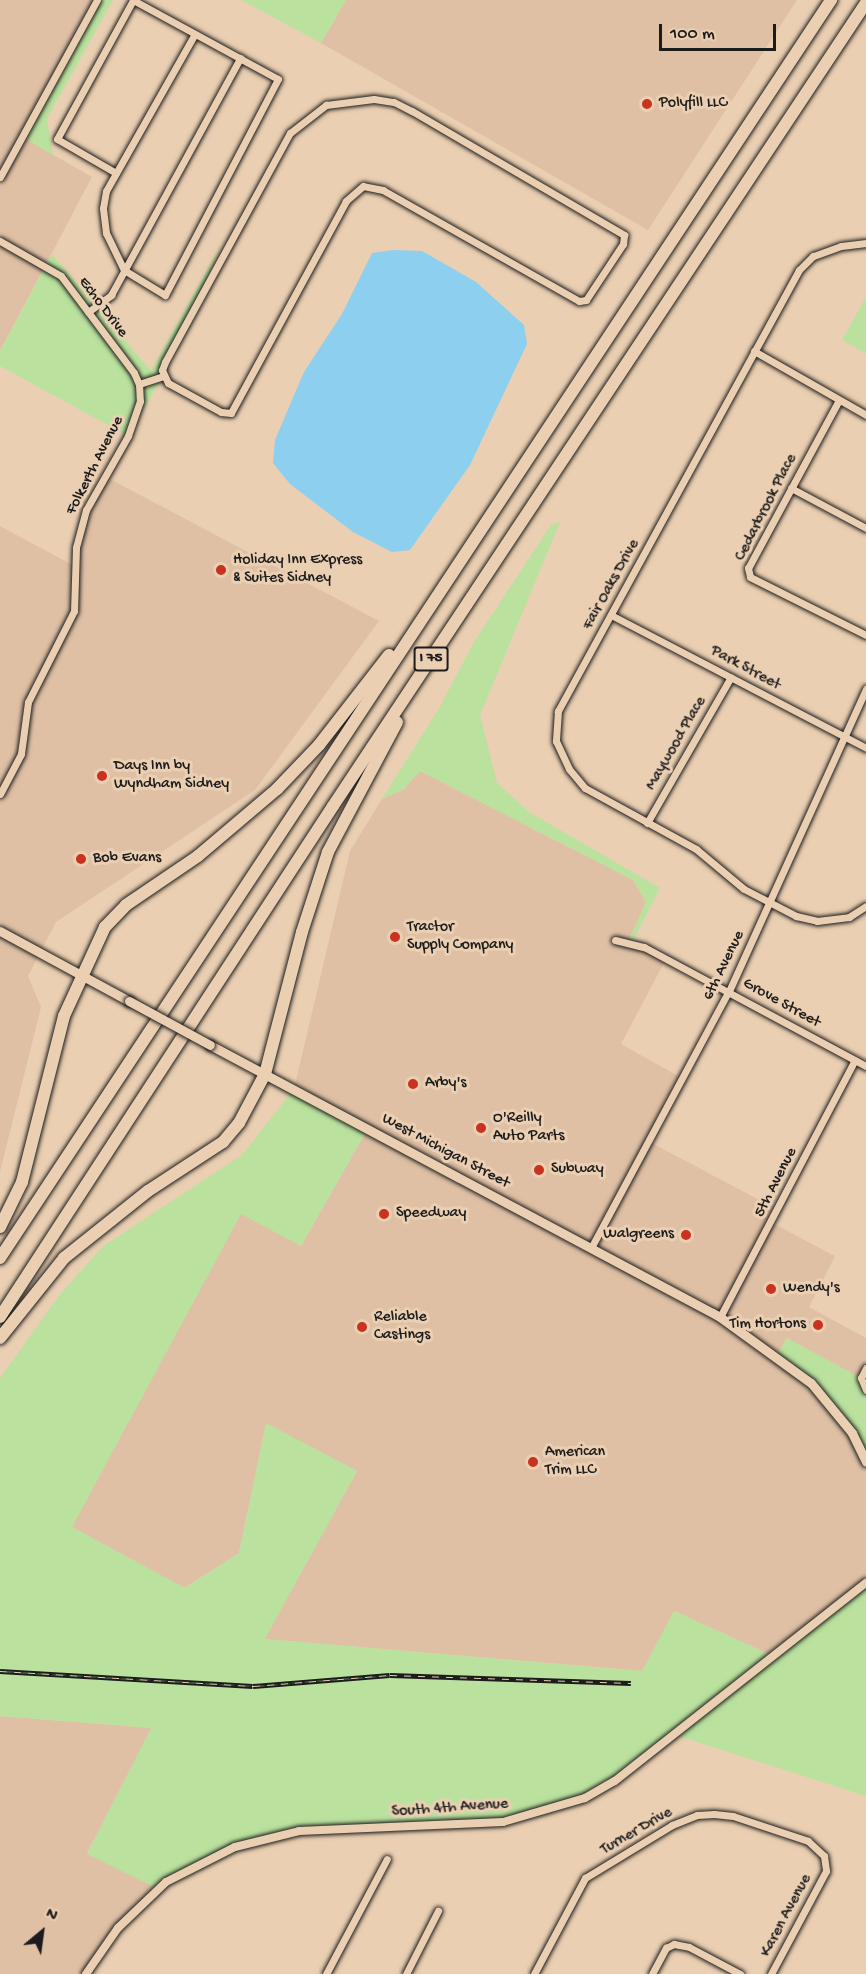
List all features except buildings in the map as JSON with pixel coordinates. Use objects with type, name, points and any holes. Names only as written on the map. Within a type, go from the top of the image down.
[{"type":"highway","name":"I 75","points":[[0,1258],[831,0]]},
{"type":"highway","name":"I 75","points":[[0,1317],[432,658],[866,3]]},
{"type":"highway","points":[[0,1227],[22,1182],[64,1016],[81,975],[112,919],[126,905],[198,856],[277,789],[319,745],[428,608]]},
{"type":"highway","points":[[0,1338],[64,1258],[148,1191],[223,1142],[239,1123],[265,1074],[302,932],[328,852],[432,658]]},
{"type":"main road","name":"West Michigan Street","points":[[0,931],[592,1246],[720,1317],[811,1383],[852,1433],[866,1462]]},
{"type":"street","points":[[0,177],[97,0]]},
{"type":"street","points":[[116,174],[57,139],[133,0],[278,79],[165,295],[124,270],[106,233],[103,208],[106,191],[116,174],[195,34]]},
{"type":"street","points":[[88,312],[111,294],[240,58]]},
{"type":"street","points":[[374,99],[394,102],[624,235],[622,244],[586,300],[579,301],[383,190],[363,186],[346,201],[231,413],[221,412],[168,383],[163,376],[165,362],[290,133],[326,105],[374,99]]},
{"type":"street","name":"Echo Drive","points":[[0,241],[61,276],[139,384]]},
{"type":"street","name":"Fair Oaks Drive","points":[[866,243],[841,246],[813,256],[799,270],[558,711],[556,741],[569,769],[585,788],[696,849],[744,889],[771,903],[817,921],[849,917],[866,906]]},
{"type":"street","points":[[754,351],[866,415]]},
{"type":"street","points":[[139,384],[163,376]]},
{"type":"street","name":"Folkerth Avenue","points":[[0,794],[21,754],[28,702],[74,611],[80,526],[137,418],[139,384]]},
{"type":"street","name":"Cedarbrook Place","points":[[838,400],[748,568],[750,577],[866,635]]},
{"type":"street","points":[[791,488],[866,528]]},
{"type":"street","name":"Park Street","points":[[611,615],[866,748]]},
{"type":"street","name":"Maywood Place","points":[[647,823],[731,677]]},
{"type":"street","name":"6th Avenue","points":[[592,1246],[729,991],[771,903],[866,689]]},
{"type":"street","name":"Grove Street","points":[[615,940],[644,947],[866,1066]]},
{"type":"street","name":"5th Avenue","points":[[720,1317],[855,1060]]},
{"type":"street","points":[[866,1368],[861,1378],[866,1390]]},
{"type":"street","name":"South 4th Avenue","points":[[86,1974],[118,1928],[166,1882],[235,1847],[299,1831],[503,1822],[548,1812],[585,1798],[615,1781],[866,1583]]},
{"type":"street","name":"Turner Drive","points":[[534,1974],[585,1878],[672,1825],[697,1815],[733,1816],[808,1841],[824,1856],[826,1871]]},
{"type":"street","points":[[326,1974],[387,1859]]},
{"type":"street","name":"Karen Avenue","points":[[771,1974],[826,1871]]},
{"type":"street","points":[[406,1974],[438,1911]]},
{"type":"street","points":[[652,1974],[666,1948],[674,1944],[689,1947],[740,1974]]},
{"type":"shaded area","points":[[0,0],[97,0],[22,137],[92,177],[0,351]]},
{"type":"shaded area","points":[[346,0],[797,0],[648,230],[321,43]]},
{"type":"shaded area","points":[[104,476],[379,621],[255,790],[56,922],[28,976],[41,1007],[0,1172],[0,526],[76,567],[78,536]]},
{"type":"shaded area","points":[[420,771],[633,880],[646,902],[629,941],[666,959],[621,1044],[682,1078],[648,1141],[778,1210],[772,1223],[835,1256],[809,1307],[866,1338],[866,1390],[787,1338],[777,1355],[811,1383],[852,1433],[866,1462],[866,1583],[773,1656],[674,1611],[643,1671],[264,1639],[357,1471],[266,1424],[239,1553],[184,1588],[71,1527],[241,1213],[301,1246],[368,1128],[294,1089],[350,851],[382,799],[404,789]]},
{"type":"shaded area","points":[[0,1716],[152,1728],[87,1853],[158,1889],[140,1905],[86,1974],[0,1974]]},
{"type":"green space","points":[[97,0],[113,0],[47,119],[53,155],[22,137]]},
{"type":"green space","points":[[241,0],[346,0],[321,43]]},
{"type":"green space","points":[[222,243],[163,376],[128,436],[0,366],[0,351],[52,254],[151,371]]},
{"type":"green space","points":[[866,297],[866,354],[842,340]]},
{"type":"green space","points":[[560,522],[480,715],[497,783],[529,812],[660,888],[632,943],[628,941],[646,902],[633,880],[420,771],[404,789],[382,799],[438,710],[474,642],[551,525]]},
{"type":"green space","points":[[294,1089],[368,1128],[301,1246],[241,1214],[72,1527],[185,1588],[239,1553],[266,1423],[357,1471],[265,1639],[642,1671],[674,1611],[773,1656],[866,1583],[866,1796],[672,1734],[585,1798],[503,1822],[299,1831],[235,1847],[158,1889],[87,1854],[151,1728],[0,1716],[0,1378],[58,1297],[103,1246],[242,1155]]},
{"type":"green space","points":[[787,1338],[861,1378],[866,1390],[866,1462],[852,1433],[811,1383],[777,1355]]},
{"type":"water","points":[[393,250],[422,251],[476,282],[524,325],[527,344],[470,465],[410,550],[392,552],[353,532],[290,484],[273,463],[275,440],[304,372],[342,314],[372,253]]},
{"type":"railway","points":[[0,1671],[253,1686],[390,1675],[631,1683]]},
{"type":"place","name":"Polyfill LLC","points":[[647,104]]},
{"type":"place","name":"Holiday Inn Express & Suites Sidney","points":[[221,570]]},
{"type":"place","name":"Days Inn by Wyndham Sidney","points":[[102,776]]},
{"type":"place","name":"Bob Evans","points":[[81,859]]},
{"type":"place","name":"Tractor Supply Company","points":[[395,937]]},
{"type":"place","name":"Arby's","points":[[413,1084]]},
{"type":"place","name":"O'Reilly Auto Parts","points":[[481,1128]]},
{"type":"place","name":"Subway","points":[[539,1170]]},
{"type":"place","name":"Speedway","points":[[384,1214]]},
{"type":"place","name":"Walgreens","points":[[686,1235]]},
{"type":"place","name":"Wendy's","points":[[771,1289]]},
{"type":"place","name":"Tim Hortons","points":[[818,1325]]},
{"type":"place","name":"Reliable Castings","points":[[362,1327]]},
{"type":"place","name":"American Trim LLC","points":[[533,1462]]}]
